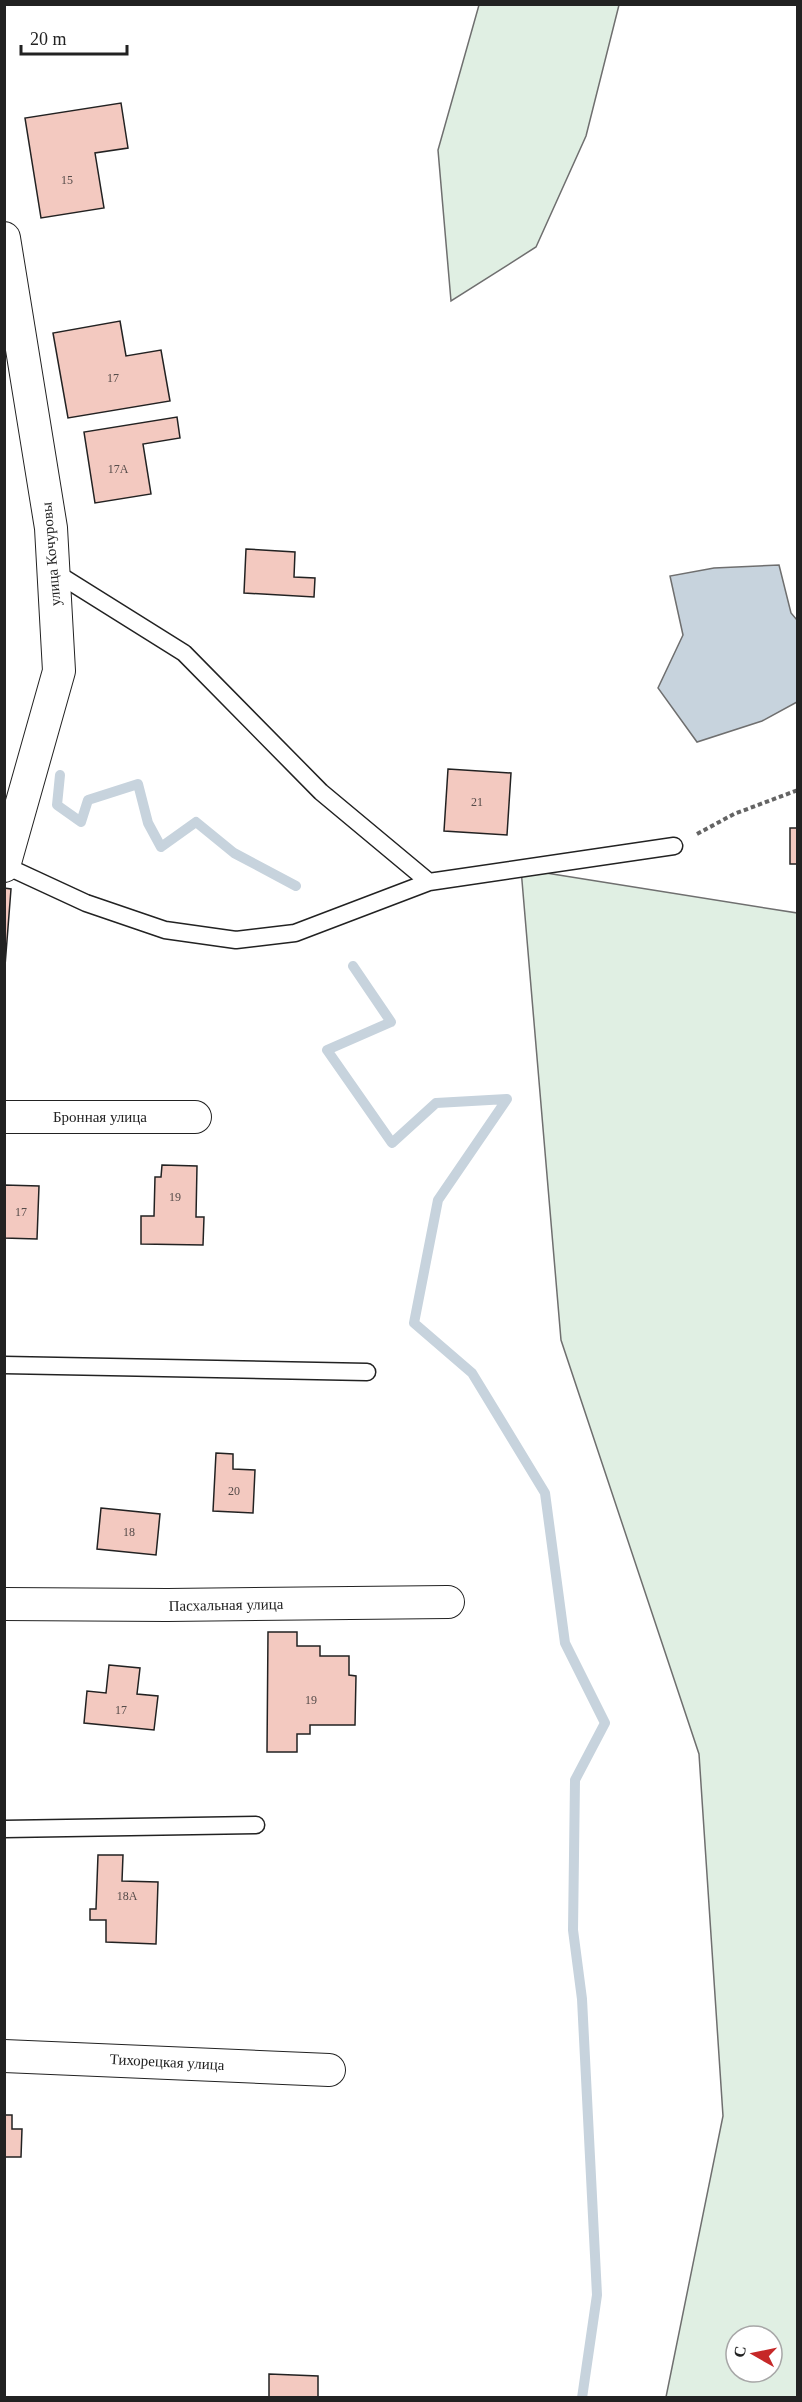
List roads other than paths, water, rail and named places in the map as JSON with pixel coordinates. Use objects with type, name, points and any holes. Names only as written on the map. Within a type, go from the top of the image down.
[{"type":"street","name":"улица Кочуровы","points":[[4,238],[51,528],[59,671],[5,866]]},
{"type":"street","name":"Бронная улица","points":[[4,1117],[195,1117]]},
{"type":"street","name":"Пасхальная улица","points":[[4,1604],[448,1602]]},
{"type":"street","name":"Тихорецкая улица","points":[[4,2056],[329,2070]]},
{"type":"lane","points":[[53,571],[184,653],[321,792],[429,882]]},
{"type":"lane","points":[[5,866],[86,903],[165,930],[236,940],[295,933],[429,882],[674,846]]},
{"type":"lane","points":[[4,1365],[367,1372]]},
{"type":"lane","points":[[4,1829],[256,1825]]},
{"type":"waterway","points":[[60,775],[57,805],[81,822],[88,800],[138,784],[148,823],[161,847],[196,822],[234,853],[296,886]]},
{"type":"waterway","points":[[353,966],[391,1022],[327,1050],[392,1143],[436,1103],[507,1099],[438,1200],[414,1323],[472,1373],[545,1493],[565,1643],[605,1723],[575,1780],[573,1930],[582,1999],[597,2295],[582,2398]]}]
